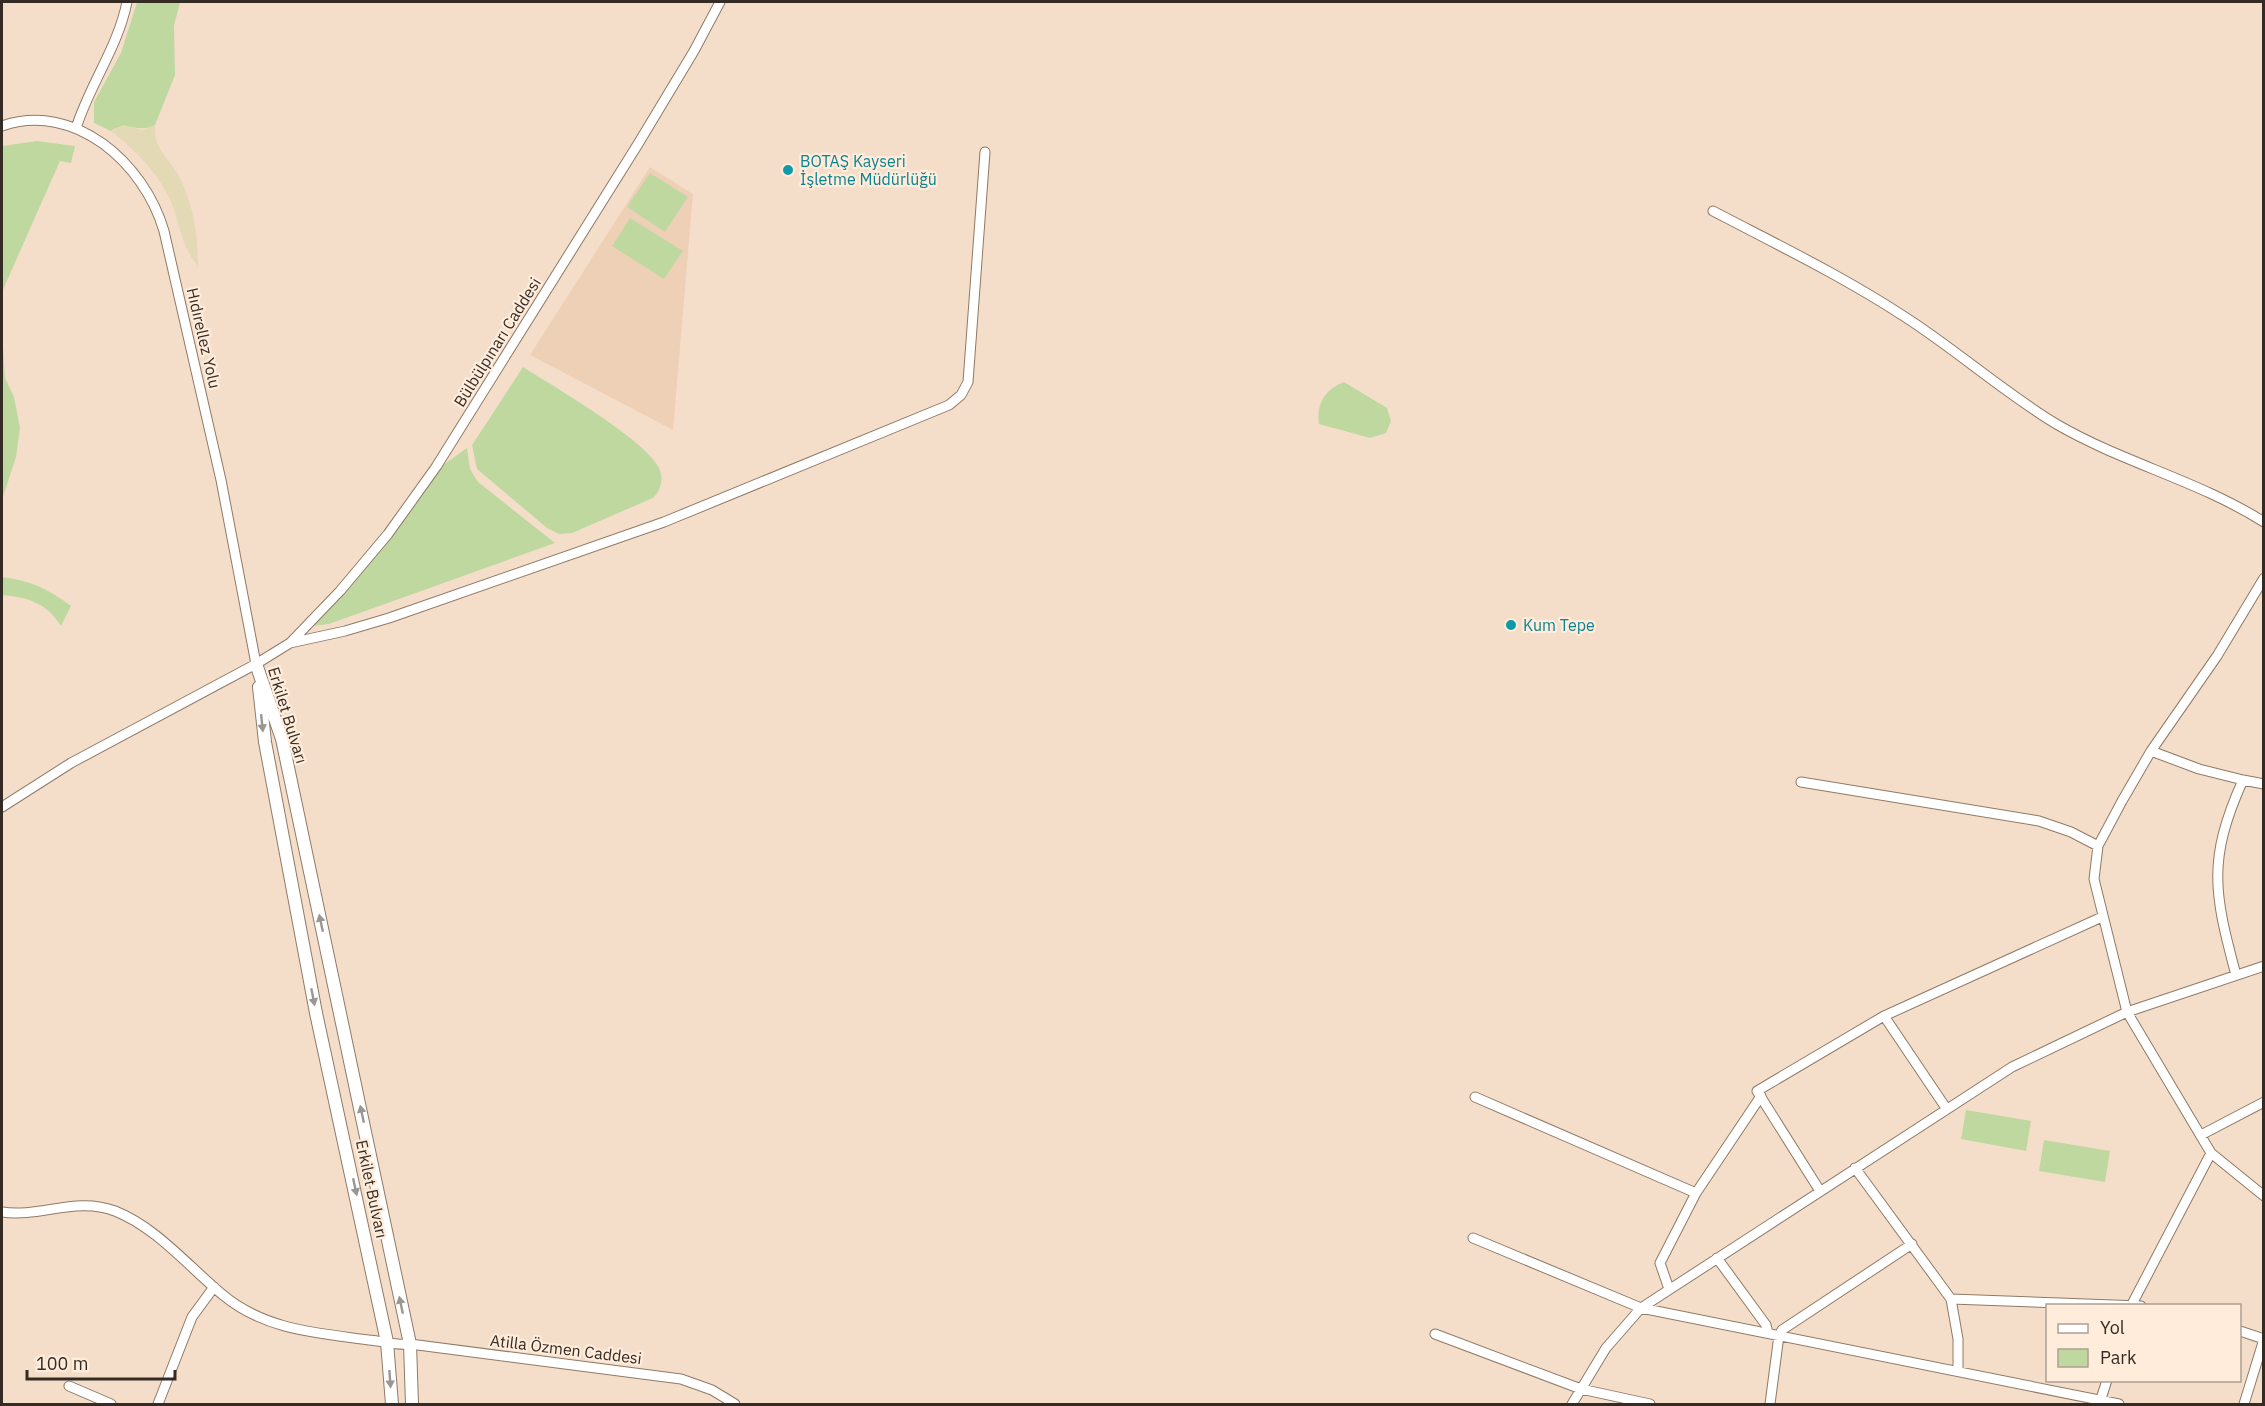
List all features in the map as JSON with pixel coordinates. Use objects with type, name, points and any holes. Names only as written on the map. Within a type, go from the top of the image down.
[{"type":"main road","name":"Erkilet Bulvarı","points":[[256,664],[265,742],[316,1013],[387,1342],[392,1404]]},
{"type":"main road","name":"Erkilet Bulvarı","points":[[256,664],[282,739],[410,1344],[412,1404]]},
{"type":"street","points":[[76,128],[90,88],[116,41],[127,2]]},
{"type":"street","name":"Bülbülpınarı Caddesi","points":[[2,807],[71,764],[256,664],[290,643],[364,564],[424,485],[638,144],[694,51],[720,2]]},
{"type":"street","name":"Hıdırellez Yolu","points":[[2,126],[39,120],[76,128],[102,143],[122,160],[148,194],[161,221],[220,480],[256,664]]},
{"type":"street","points":[[290,643],[345,632],[389,618],[664,522],[955,401],[968,382],[985,152]]},
{"type":"street","points":[[1713,211],[1890,307],[2006,391],[2059,425],[2117,454],[2216,495],[2264,522]]},
{"type":"street","points":[[2264,578],[2212,664],[2151,752],[2098,846],[2094,879],[2127,1012],[2211,1153],[2264,1196]]},
{"type":"street","points":[[2151,752],[2199,769],[2264,784]]},
{"type":"street","points":[[2236,975],[2221,919],[2216,872],[2225,823],[2243,780]]},
{"type":"street","points":[[1801,782],[2039,821],[2071,832],[2098,846]]},
{"type":"street","points":[[1820,1191],[1758,1091],[1884,1016],[2102,917]]},
{"type":"street","points":[[1572,1404],[1606,1348],[1641,1308],[1946,1108],[2045,1049],[2127,1012],[2264,966]]},
{"type":"street","points":[[1884,1016],[1946,1108]]},
{"type":"street","points":[[1475,1096],[1696,1194]]},
{"type":"street","points":[[1669,1289],[1660,1263],[1696,1194],[1761,1096]]},
{"type":"street","points":[[2201,1135],[2264,1102]]},
{"type":"street","points":[[2136,1304],[2211,1153]]},
{"type":"street","points":[[1855,1168],[1950,1299],[1958,1339],[1958,1370]]},
{"type":"street","name":"Atilla Özmen Caddesi","points":[[2,1212],[26,1213],[82,1205],[113,1210],[142,1226],[245,1310],[279,1325],[332,1337],[387,1342],[398,1346],[410,1344],[681,1379],[701,1385],[735,1404]]},
{"type":"street","points":[[1473,1238],[1641,1308],[2119,1404]]},
{"type":"street","points":[[1770,1404],[1779,1335],[1785,1328],[1912,1244]]},
{"type":"street","points":[[1717,1258],[1766,1325],[1768,1333]]},
{"type":"street","points":[[158,1404],[192,1317],[214,1287]]},
{"type":"street","points":[[1950,1299],[2104,1304]]},
{"type":"street","points":[[2241,1331],[2264,1339],[2244,1404]]},
{"type":"street","points":[[1435,1334],[1581,1389],[1650,1404]]},
{"type":"street","points":[[2100,1402],[2106,1382]]},
{"type":"street","points":[[69,1386],[111,1404]]},
{"type":"shaded area","points":[[650,167],[693,194],[673,430],[530,355]]},
{"type":"green space","points":[[137,2],[180,2],[174,26],[175,75],[155,125],[144,128],[121,127],[111,131],[94,123],[94,102],[121,53]]},
{"type":"green space","points":[[37,141],[75,146],[71,163],[60,161],[2,292],[2,146]]},
{"type":"green space","points":[[650,173],[688,197],[665,232],[627,207]]},
{"type":"green space","points":[[630,218],[683,251],[664,279],[612,246]]},
{"type":"green space","points":[[2,332],[5,378],[14,397],[20,428],[16,457],[2,500]]},
{"type":"green space","points":[[523,367],[597,414],[651,456],[661,476],[660,488],[653,498],[572,533],[559,534],[547,528],[477,469],[472,445]]},
{"type":"green space","points":[[1344,382],[1387,408],[1391,421],[1386,433],[1370,438],[1319,424],[1319,410],[1323,398],[1337,385]]},
{"type":"green space","points":[[467,448],[470,469],[478,482],[555,543],[329,624],[304,627],[380,540],[432,473]]},
{"type":"green space","points":[[2,577],[38,586],[71,606],[61,626],[49,612],[36,603],[20,597],[2,595]]},
{"type":"green space","points":[[1966,1110],[2031,1121],[2026,1151],[1961,1139]]},
{"type":"green space","points":[[2044,1140],[2110,1151],[2105,1182],[2039,1171]]},
{"type":"sand","points":[[123,125],[142,130],[155,125],[157,142],[182,182],[190,202],[196,234],[198,266],[185,245],[168,195],[155,174],[130,147],[111,131]]},
{"type":"place","name":"BOTAŞ Kayseri İşletme Müdürlüğü","points":[[788,170]]},
{"type":"place","name":"Kum Tepe","points":[[1511,625]]}]
